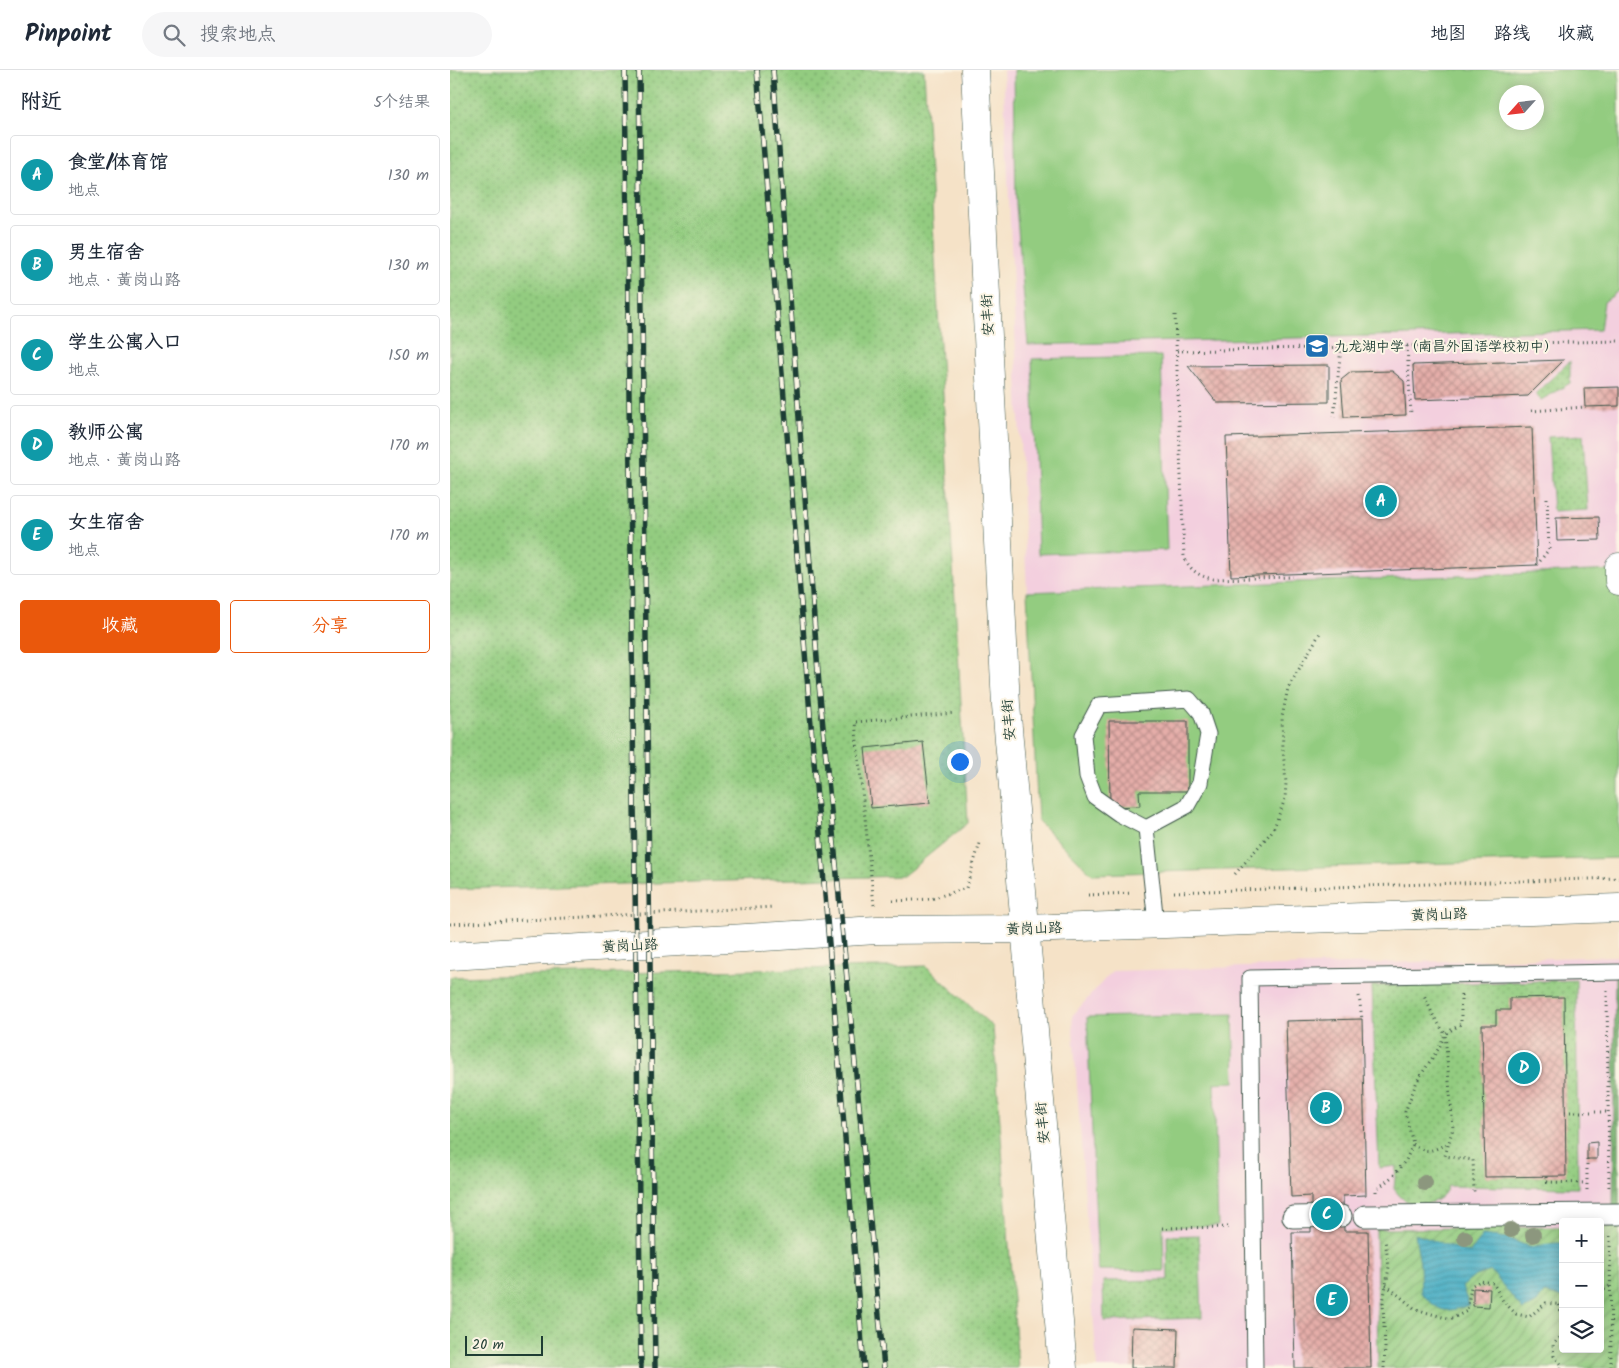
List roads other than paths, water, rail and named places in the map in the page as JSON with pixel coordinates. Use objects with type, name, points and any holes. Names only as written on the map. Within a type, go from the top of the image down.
[{"type":"street","name":"安丰街","points":[[975,70],[1006,705],[1063,1368]]},
{"type":"street","points":[[1619,567],[1619,581]]},
{"type":"street","name":"黄岗山路","points":[[450,956],[877,930],[1025,929],[1619,908]]},
{"type":"street","points":[[1371,1216],[1614,1214]]},
{"type":"street","points":[[1293,1217],[1341,1216]]},
{"type":"lane","points":[[1190,699],[1201,713],[1208,734],[1200,783],[1187,806],[1146,828],[1119,814],[1095,797],[1087,776],[1084,735],[1099,705],[1190,699]]},
{"type":"lane","points":[[1146,828],[1156,924]]},
{"type":"lane","points":[[1256,1368],[1250,978],[1613,972]]},
{"type":"water","points":[[1415,1234],[1470,1253],[1482,1235],[1508,1238],[1529,1247],[1559,1243],[1559,1297],[1544,1293],[1537,1303],[1523,1310],[1491,1271],[1475,1276],[1462,1287],[1469,1305],[1453,1310],[1442,1310],[1421,1293],[1420,1264]]},
{"type":"railway","points":[[625,70],[641,1368]]},
{"type":"railway","points":[[639,70],[655,1368]]},
{"type":"railway","points":[[757,70],[864,1368]]},
{"type":"railway","points":[[773,70],[819,685],[884,1368]]},
{"type":"place","name":"九龙湖中学（南昌外国语学校初中）","points":[[1317,346]]},
{"type":"place","name":"食堂/体育馆","points":[[1381,501]]},
{"type":"place","name":"教师公寓","points":[[1524,1068]]},
{"type":"place","name":"男生宿舍","points":[[1326,1108]]},
{"type":"place","name":"学生公寓入口","points":[[1327,1214]]},
{"type":"place","name":"女生宿舍","points":[[1332,1300]]}]
